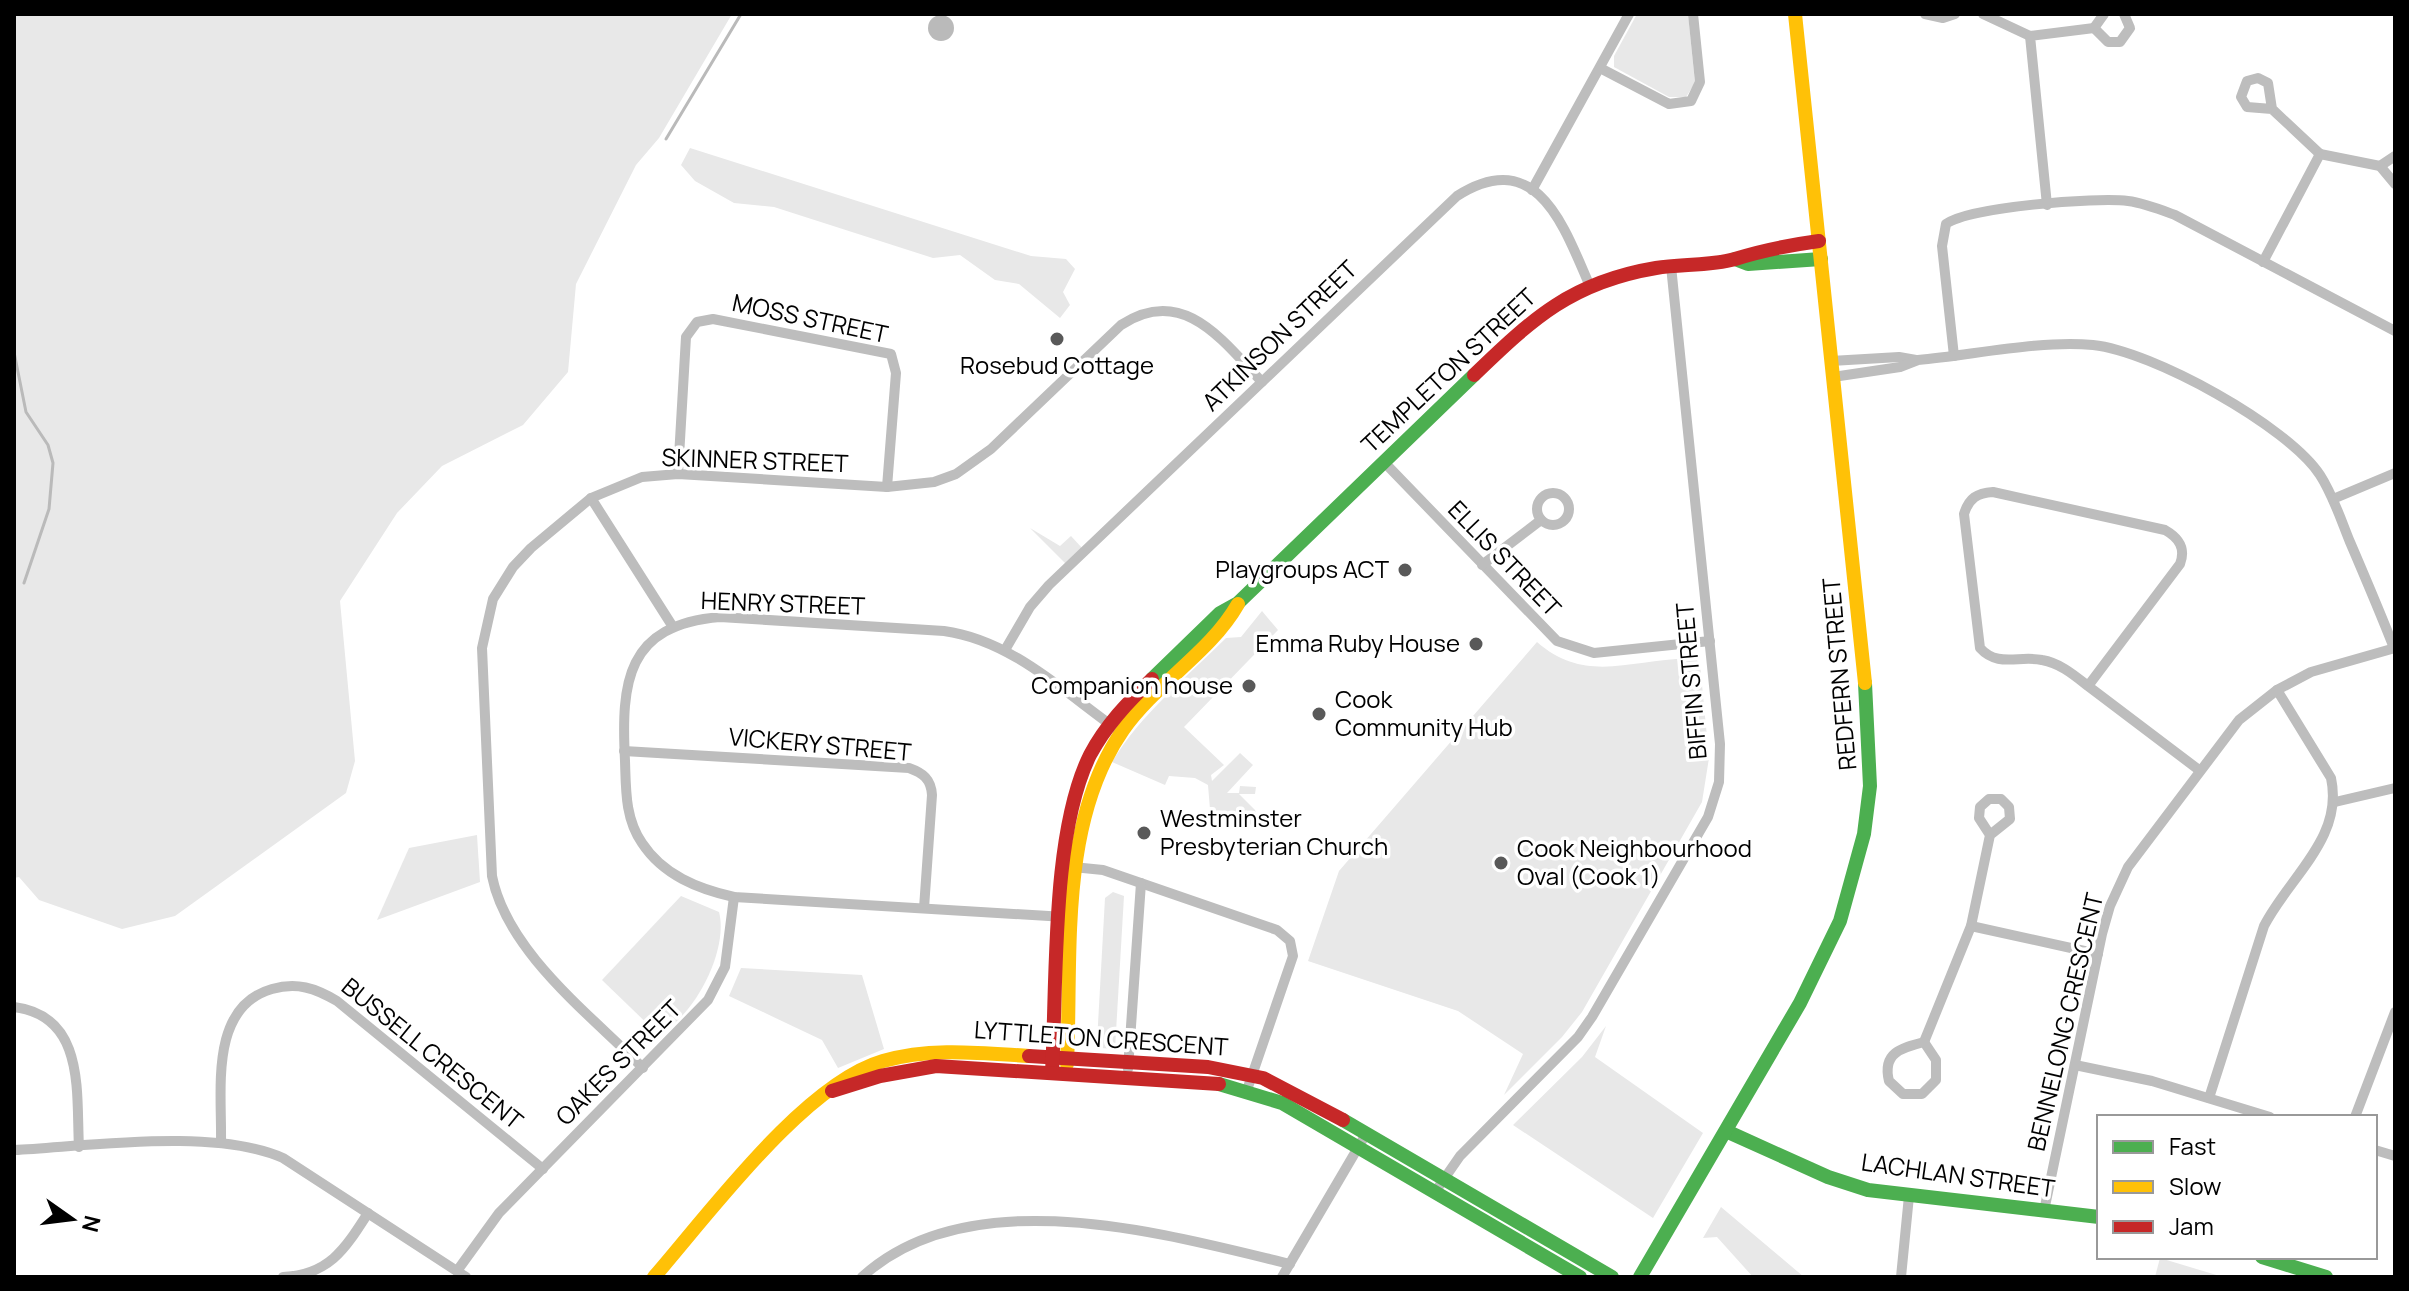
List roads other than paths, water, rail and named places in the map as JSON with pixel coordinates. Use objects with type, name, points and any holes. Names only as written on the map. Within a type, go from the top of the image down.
[{"type":"street","points":[[1589,284],[1560,217],[1532,190],[1629,14]]},
{"type":"street","points":[[1600,68],[1669,104],[1691,101],[1700,82],[1693,14]]},
{"type":"street","name":"REDFERN STREET","points":[[1640,1277],[1819,974],[1850,896],[1869,805],[1870,733],[1795,14]]},
{"type":"street","points":[[1925,14],[1943,18],[1955,14]]},
{"type":"street","points":[[1983,14],[2030,36],[2094,28],[2104,14]]},
{"type":"street","points":[[2094,28],[2108,42],[2120,42],[2130,28],[2124,14]]},
{"type":"street","points":[[2030,36],[2047,205]]},
{"type":"street","points":[[2272,109],[2320,154],[2380,166],[2395,184]]},
{"type":"street","points":[[2263,262],[2320,154]]},
{"type":"street","points":[[2380,166],[2395,156]]},
{"type":"street","name":"ATKINSON STREET","points":[[1005,650],[1030,607],[1049,585],[1457,196],[1469,188],[1492,182],[1509,182],[1532,190]]},
{"type":"street","points":[[1954,356],[1942,246],[1946,224],[1962,214],[2108,199],[2153,206],[2395,331]]},
{"type":"street","name":"TEMPLETON STREET","points":[[1059,1072],[1071,867],[1087,808],[1115,729],[1227,623],[1238,603],[1530,321],[1589,284],[1628,272],[1735,259],[1748,252],[1819,241]]},
{"type":"street","name":"TEMPLETON STREET","points":[[1735,259],[1748,264],[1821,259]]},
{"type":"street","name":"BIFFIN STREET","points":[[1435,1192],[1460,1156],[1557,1059],[1592,1017],[1713,806],[1721,757],[1671,266]]},
{"type":"street","name":"SKINNER STREET","points":[[643,1068],[523,947],[504,917],[492,876],[482,660],[485,623],[493,599],[513,567],[591,498],[642,477],[678,474],[887,487],[934,482],[975,463],[1121,325],[1140,314],[1168,311],[1202,322],[1262,382]]},
{"type":"street","name":"MOSS STREET","points":[[678,474],[686,337],[697,322],[713,319],[891,354],[896,373],[887,487]]},
{"type":"street","points":[[1833,377],[1900,367],[1918,360],[2085,344],[2131,353],[2280,432],[2308,458],[2333,499],[2395,648]]},
{"type":"street","points":[[1831,361],[1899,357],[1918,360]]},
{"type":"street","name":"ELLIS STREET","points":[[1383,461],[1545,631],[1571,648],[1602,652],[1710,641]]},
{"type":"street","points":[[2333,499],[2395,473]]},
{"type":"street","points":[[2088,686],[2180,564],[2183,549],[2179,541],[2165,530],[1993,492],[1976,495],[1967,503],[1964,514],[1980,648],[1996,660],[2028,658],[2057,664],[2199,770]]},
{"type":"street","points":[[591,498],[673,627]]},
{"type":"street","points":[[1482,565],[1541,520]]},
{"type":"street","name":"HENRY STREET","points":[[1068,917],[734,897],[681,879],[655,859],[641,843],[627,806],[622,704],[628,677],[642,653],[673,627],[695,619],[720,617],[944,631],[965,634],[1005,650],[1115,729]]},
{"type":"street","name":"BENNELONG CRESCENT","points":[[2044,1211],[2098,954],[2110,906],[2128,867],[2239,720],[2277,690],[2336,663],[2395,648]]},
{"type":"street","points":[[2209,1098],[2264,926],[2275,904],[2326,835],[2335,802],[2331,778],[2324,763],[2277,690]]},
{"type":"street","name":"VICKERY STREET","points":[[624,751],[909,768],[920,772],[930,783],[932,795],[924,908]]},
{"type":"street","points":[[2335,802],[2395,788]]},
{"type":"street","points":[[1924,1042],[1971,926],[1990,835]]},
{"type":"street","points":[[1071,867],[1103,870],[1277,930],[1290,941],[1293,956],[1247,1090]]},
{"type":"street","points":[[1128,1069],[1141,883]]},
{"type":"street","name":"OAKES STREET","points":[[462,1274],[486,1227],[692,1020],[714,989],[731,943],[734,897]]},
{"type":"street","points":[[1971,926],[2098,954]]},
{"type":"street","name":"BUSSELL CRESCENT","points":[[221,1141],[223,1063],[231,1023],[257,994],[283,986],[301,986],[337,1001],[543,1169]]},
{"type":"street","points":[[14,1007],[45,1018],[69,1042],[74,1057],[79,1147]]},
{"type":"street","points":[[2356,1115],[2395,1012]]},
{"type":"street","points":[[1924,1042],[1936,1060],[1936,1080],[1922,1094],[1903,1094],[1889,1081],[1888,1062],[1898,1049],[1924,1042]]},
{"type":"street","name":"LYTTLETON CRESCENT","points":[[654,1277],[786,1127],[855,1071],[912,1054],[967,1052],[1060,1057],[1247,1090],[1282,1103],[1580,1277]]},
{"type":"street","points":[[2075,1065],[2209,1098],[2264,1115]]},
{"type":"street","name":"LYTTLETON CRESCENT","points":[[832,1091],[880,1076],[936,1066],[1059,1072],[1208,1067],[1252,1075],[1296,1094],[1612,1277]]},
{"type":"street","name":"LACHLAN STREET","points":[[1726,1131],[1854,1186],[1909,1196],[2097,1217]]},
{"type":"street","points":[[1282,1277],[1366,1134]]},
{"type":"street","points":[[14,1150],[221,1141],[263,1149],[283,1158],[462,1274]]},
{"type":"street","points":[[1901,1277],[1909,1196]]},
{"type":"street","points":[[283,1277],[301,1276],[332,1263],[368,1213]]},
{"type":"street","points":[[862,1277],[892,1254],[919,1241],[978,1225],[1010,1223],[1141,1230],[1290,1264]]},
{"type":"street","points":[[2268,1259],[2326,1277]]},
{"type":"waterway","points":[[666,139],[741,14]]},
{"type":"waterway","points":[[14,352],[26,412],[48,445],[53,463],[49,509],[24,583]]},
{"type":"place","name":"Rosebud Cottage","points":[[1057,339]]},
{"type":"place","name":"Playgroups ACT","points":[[1405,570]]},
{"type":"place","name":"Emma Ruby House","points":[[1476,644]]},
{"type":"place","name":"Companion house","points":[[1249,686]]},
{"type":"place","name":"Cook Community Hub","points":[[1319,714]]},
{"type":"place","name":"Westminster Presbyterian Church","points":[[1144,833]]},
{"type":"place","name":"Cook Neighbourhood Oval (Cook 1)","points":[[1501,863]]}]
